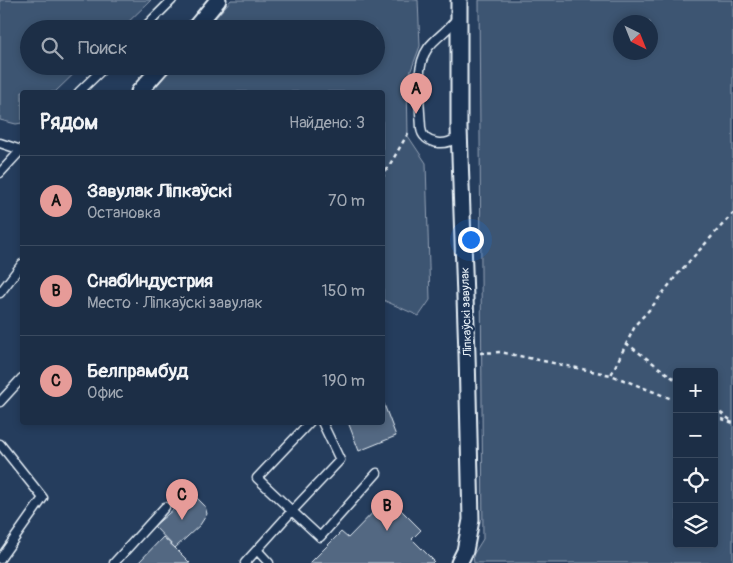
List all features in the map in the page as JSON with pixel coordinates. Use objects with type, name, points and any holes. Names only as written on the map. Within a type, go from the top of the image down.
[{"type":"street","points":[[201,20],[218,0]]},
{"type":"street","name":"Ліпкаўскі завулак","points":[[459,4],[460,128],[471,520],[465,550],[459,563]]},
{"type":"street","points":[[141,90],[154,75]]},
{"type":"lane","points":[[152,20],[172,0]]},
{"type":"lane","points":[[459,4],[453,24],[428,48],[421,61],[419,70],[421,134],[428,141],[448,142],[454,141],[460,128]]},
{"type":"lane","points":[[81,90],[97,75]]},
{"type":"lane","points":[[0,143],[20,149]]},
{"type":"lane","points":[[0,173],[20,152]]},
{"type":"lane","points":[[0,293],[20,267]]},
{"type":"lane","points":[[0,402],[20,380]]},
{"type":"lane","points":[[307,425],[257,478],[320,537],[377,473]]},
{"type":"lane","points":[[245,563],[340,460],[323,425]]},
{"type":"lane","points":[[0,444],[43,498],[0,559]]},
{"type":"lane","points":[[114,563],[165,507]]},
{"type":"lane","points":[[257,550],[269,563]]},
{"type":"path","points":[[385,173],[411,128]]},
{"type":"path","points":[[611,375],[636,324],[733,213]]},
{"type":"path","points":[[626,343],[673,378]]},
{"type":"path","points":[[467,354],[500,352],[611,375],[673,399]]},
{"type":"path","points":[[718,411],[733,422]]},
{"type":"path","points":[[718,417],[733,422]]},
{"type":"shaded area","points":[[0,0],[151,0],[130,20],[20,20],[20,75],[73,75],[57,90],[20,90],[20,123],[0,120]]},
{"type":"shaded area","points":[[231,0],[418,0],[420,46],[407,81],[408,136],[426,163],[430,300],[419,316],[385,301],[385,90],[152,90],[165,75],[385,75],[385,20],[214,20]]},
{"type":"shaded area","points":[[479,0],[733,0],[733,563],[474,563],[473,555],[483,539]]},
{"type":"building","points":[[385,407],[396,436],[359,451],[349,425],[385,425]]},
{"type":"building","points":[[189,496],[196,497],[205,506],[207,514],[200,525],[175,548],[154,526]]},
{"type":"building","points":[[388,497],[421,530],[412,539],[434,561],[432,563],[310,563],[341,532],[348,538]]},
{"type":"building","points":[[163,537],[175,548],[190,563],[138,563]]},
{"type":"place","name":"Завулак Ліпкаўскі","points":[[416,114]]},
{"type":"place","name":"Белпрамбуд","points":[[182,520]]},
{"type":"place","name":"СнабИндустрия","points":[[387,531]]}]
